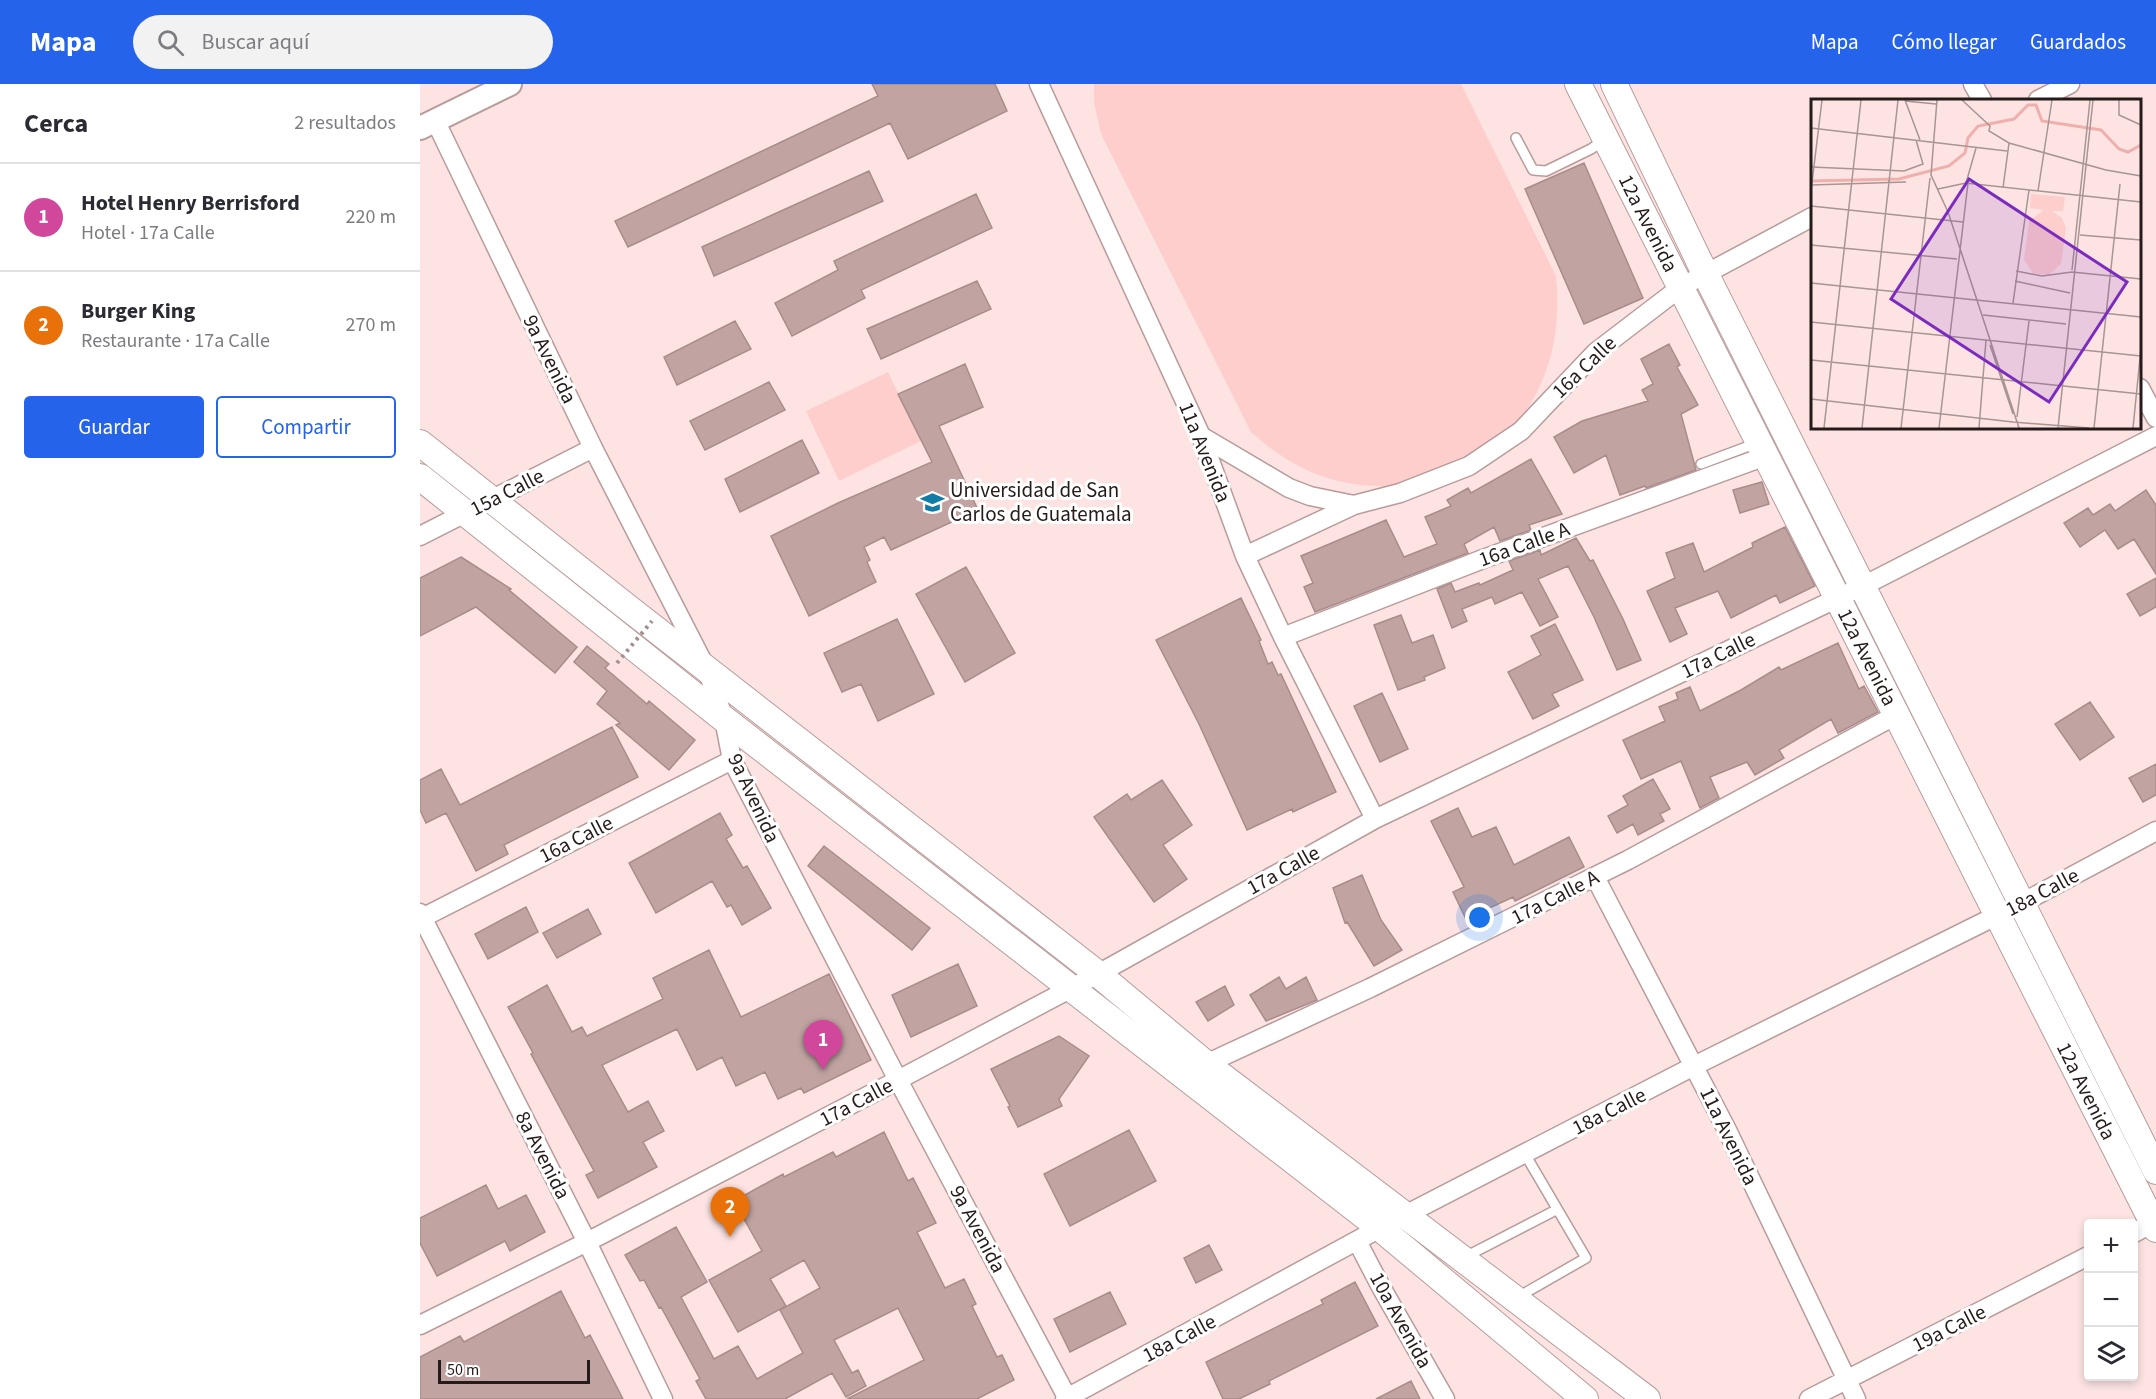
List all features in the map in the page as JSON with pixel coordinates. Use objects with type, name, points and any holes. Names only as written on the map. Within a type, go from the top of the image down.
[{"type":"main road","name":"12a Avenida","points":[[1578,84],[1998,915],[2150,1227]]},
{"type":"main road","name":"12a Avenida","points":[[1614,84],[1705,273],[2156,1171]]},
{"type":"main road","points":[[420,443],[708,672],[1098,974],[1206,1064],[1647,1399]]},
{"type":"main road","points":[[420,477],[724,719],[1380,1228],[1585,1399]]},
{"type":"street","points":[[427,124],[510,84]]},
{"type":"street","name":"11a Avenida","points":[[1039,84],[1201,436],[1245,556],[1283,637],[1376,819]]},
{"type":"street","points":[[1972,84],[1981,99]]},
{"type":"street","points":[[2039,99],[2070,84]]},
{"type":"street","name":"9a Avenida","points":[[427,124],[708,672],[724,719],[732,760],[1067,1399]]},
{"type":"street","name":"16a Calle","points":[[1245,556],[1354,506],[1400,493],[1469,466],[1521,431],[1596,352],[1681,287],[1811,218]]},
{"type":"street","points":[[2141,392],[2156,418]]},
{"type":"street","name":"16a Calle","points":[[1201,436],[1289,488],[1310,496],[1354,506]]},
{"type":"street","name":"17a Calle","points":[[420,1326],[587,1242],[1098,974],[1376,819],[1863,586],[2156,436]]},
{"type":"street","name":"15a Calle","points":[[420,536],[593,448]]},
{"type":"street","name":"16a Calle A","points":[[1283,637],[1763,449]]},
{"type":"street","name":"17a Calle A","points":[[1206,1064],[1370,988],[1595,877],[1896,716]]},
{"type":"street","name":"16a Calle","points":[[421,916],[732,760]]},
{"type":"street","name":"18a Calle","points":[[1067,1399],[1380,1228],[1694,1066],[2022,903],[2156,831]]},
{"type":"street","name":"11a Avenida","points":[[1595,877],[1727,1130],[1856,1399]]},
{"type":"street","name":"8a Avenida","points":[[421,916],[587,1242],[663,1399]]},
{"type":"street","name":"10a Avenida","points":[[1357,1241],[1445,1399]]},
{"type":"street","name":"19a Calle","points":[[1809,1399],[2084,1258]]},
{"type":"lane","points":[[1516,138],[1533,170],[1546,171],[1606,139]]},
{"type":"lane","points":[[1701,464],[1763,449]]},
{"type":"lane","points":[[1514,1299],[1586,1258],[1525,1154]]},
{"type":"lane","points":[[1461,1259],[1556,1210]]},
{"type":"path","points":[[617,663],[652,621]]},
{"type":"shaded area","points":[[1094,84],[1461,84],[1556,276],[1556,327],[1552,351],[1535,397],[1521,417],[1484,453],[1422,480],[1400,486],[1341,482],[1309,471],[1265,444],[1251,432],[1101,134],[1094,102]]},
{"type":"shaded area","points":[[888,372],[921,441],[839,481],[806,411]]},
{"type":"building","points":[[872,84],[995,84],[1007,111],[908,159],[890,123],[628,247],[615,221],[878,96]]},
{"type":"building","points":[[1584,163],[1643,298],[1584,324],[1525,189]]},
{"type":"building","points":[[869,171],[883,201],[714,276],[702,247]]},
{"type":"building","points":[[976,194],[992,228],[861,290],[865,298],[792,336],[775,303],[838,270],[834,261]]},
{"type":"building","points":[[977,281],[991,309],[881,359],[867,329]]},
{"type":"building","points":[[735,321],[751,349],[677,385],[664,357]]},
{"type":"building","points":[[1669,344],[1680,365],[1677,367],[1698,405],[1681,414],[1696,470],[1620,495],[1606,455],[1574,473],[1554,437],[1582,421],[1648,401],[1642,390],[1653,384],[1641,359]]},
{"type":"building","points":[[965,364],[983,407],[939,426],[978,510],[891,550],[884,537],[864,547],[870,560],[867,562],[876,582],[809,616],[771,536],[838,503],[932,462],[898,394]]},
{"type":"building","points":[[769,382],[785,410],[705,450],[690,421]]},
{"type":"building","points":[[802,440],[819,473],[740,512],[725,479]]},
{"type":"building","points":[[1531,459],[1562,514],[1529,525],[1531,530],[1500,541],[1494,527],[1464,544],[1468,553],[1315,612],[1304,587],[1313,583],[1301,556],[1386,520],[1404,557],[1437,544],[1425,517],[1451,506],[1447,500],[1468,488],[1471,493]]},
{"type":"building","points":[[1762,482],[1769,504],[1740,513],[1733,490]]},
{"type":"building","points":[[2146,490],[2156,505],[2156,574],[2134,539],[2118,549],[2105,530],[2080,547],[2064,523],[2088,508],[2093,515],[2110,504],[2115,511]]},
{"type":"building","points":[[1785,527],[1815,586],[1780,603],[1776,595],[1731,618],[1718,591],[1675,608],[1687,634],[1670,642],[1647,591],[1675,578],[1666,553],[1693,543],[1704,572],[1753,547],[1752,543]]},
{"type":"building","points":[[1576,538],[1590,561],[1593,560],[1641,660],[1617,670],[1568,566],[1538,579],[1558,617],[1540,626],[1522,592],[1495,604],[1492,597],[1462,609],[1467,621],[1452,628],[1437,589],[1451,583],[1455,592],[1479,583],[1480,585],[1513,570],[1509,561],[1540,550],[1541,555]]},
{"type":"building","points":[[461,557],[511,589],[509,590],[577,647],[555,673],[476,607],[420,636],[420,578]]},
{"type":"building","points":[[966,567],[1015,653],[965,682],[916,594]]},
{"type":"building","points":[[2156,578],[2156,607],[2140,616],[2127,594]]},
{"type":"building","points":[[1241,598],[1261,640],[1259,641],[1268,664],[1272,662],[1278,675],[1281,674],[1336,792],[1247,830],[1199,724],[1156,640]]},
{"type":"building","points":[[1401,615],[1412,643],[1433,635],[1445,668],[1424,677],[1425,680],[1398,690],[1374,625]]},
{"type":"building","points":[[897,619],[934,694],[878,721],[861,684],[842,692],[824,653]]},
{"type":"building","points":[[1555,624],[1583,680],[1552,694],[1559,706],[1533,719],[1508,672],[1541,655],[1531,636]]},
{"type":"building","points":[[1838,643],[1859,689],[1864,686],[1878,712],[1838,733],[1831,719],[1779,750],[1784,758],[1755,775],[1747,762],[1710,777],[1719,798],[1700,808],[1681,761],[1641,779],[1623,740],[1665,721],[1659,707],[1678,699],[1676,693],[1690,687],[1700,711],[1779,667],[1781,670]]},
{"type":"building","points":[[587,646],[609,664],[605,668],[647,704],[649,701],[695,740],[669,770],[616,725],[620,723],[597,704],[607,691],[574,662]]},
{"type":"building","points":[[1382,693],[1408,749],[1380,762],[1354,706]]},
{"type":"building","points":[[2090,702],[2114,737],[2080,760],[2055,724]]},
{"type":"building","points":[[612,727],[638,777],[504,845],[508,854],[476,871],[446,813],[426,823],[420,810],[420,780],[441,769],[460,805]]},
{"type":"building","points":[[2156,764],[2156,795],[2143,802],[2129,778]]},
{"type":"building","points":[[1653,779],[1670,809],[1660,814],[1664,821],[1638,835],[1633,824],[1617,833],[1608,816],[1628,805],[1623,796]]},
{"type":"building","points":[[1162,780],[1192,825],[1163,845],[1187,879],[1154,902],[1094,817],[1127,794],[1131,800]]},
{"type":"building","points":[[1458,808],[1472,837],[1496,827],[1514,865],[1569,837],[1584,867],[1515,901],[1513,897],[1466,919],[1453,892],[1464,887],[1431,821]]},
{"type":"building","points":[[720,813],[732,835],[726,839],[743,868],[747,866],[771,908],[742,925],[731,905],[727,907],[712,881],[656,913],[629,863]]},
{"type":"building","points":[[824,846],[930,928],[912,950],[808,866]]},
{"type":"building","points":[[1362,875],[1381,920],[1402,950],[1374,966],[1347,922],[1345,923],[1333,888]]},
{"type":"building","points":[[526,907],[538,932],[488,959],[475,934]]},
{"type":"building","points":[[588,909],[601,934],[557,958],[543,933]]},
{"type":"building","points":[[709,950],[741,1017],[829,974],[871,1060],[804,1093],[801,1088],[778,1099],[765,1072],[736,1086],[722,1057],[697,1070],[677,1029],[602,1065],[628,1112],[648,1101],[664,1131],[643,1142],[657,1167],[598,1198],[586,1175],[594,1171],[508,1007],[547,985],[572,1032],[582,1027],[587,1036],[663,999],[653,978]]},
{"type":"building","points":[[958,964],[977,1006],[911,1037],[892,995]]},
{"type":"building","points":[[1279,977],[1286,989],[1306,977],[1317,1000],[1266,1021],[1250,995]]},
{"type":"building","points":[[1225,986],[1234,1005],[1208,1021],[1196,1002]]},
{"type":"building","points":[[1059,1036],[1089,1056],[1059,1099],[1062,1106],[1018,1127],[991,1069]]},
{"type":"building","points":[[1129,1130],[1156,1181],[1070,1226],[1044,1174]]},
{"type":"building","points":[[884,1132],[908,1181],[913,1178],[936,1223],[917,1232],[945,1288],[964,1279],[976,1304],[972,1306],[997,1357],[1002,1355],[1014,1380],[977,1399],[847,1399],[924,1360],[898,1308],[834,1340],[852,1373],[858,1370],[866,1386],[846,1397],[832,1373],[785,1399],[706,1399],[696,1381],[700,1379],[661,1307],[659,1308],[644,1280],[640,1281],[625,1255],[676,1227],[707,1282],[681,1297],[714,1359],[738,1346],[757,1379],[803,1353],[780,1310],[820,1288],[804,1260],[770,1279],[786,1306],[738,1332],[709,1280],[762,1251],[734,1201],[783,1174],[784,1177],[833,1152],[836,1157]]},
{"type":"building","points":[[486,1185],[498,1209],[526,1195],[545,1232],[510,1251],[505,1241],[437,1276],[420,1243],[420,1218]]},
{"type":"building","points":[[1209,1245],[1222,1270],[1196,1283],[1184,1258]]},
{"type":"building","points":[[1355,1282],[1378,1326],[1269,1381],[1270,1384],[1239,1399],[1223,1399],[1206,1362],[1323,1304],[1321,1300]]},
{"type":"building","points":[[561,1291],[585,1338],[590,1335],[623,1399],[420,1399],[420,1357],[460,1336],[464,1342]]},
{"type":"building","points":[[1110,1292],[1126,1324],[1070,1352],[1054,1319]]},
{"type":"building","points":[[1411,1381],[1420,1399],[1376,1399]]},
{"type":"place","name":"Universidad de San Carlos de Guatemala","points":[[932,502]]},
{"type":"place","name":"Hotel Henry Berrisford","points":[[823,1070]]},
{"type":"place","name":"Burger King","points":[[730,1237]]}]
